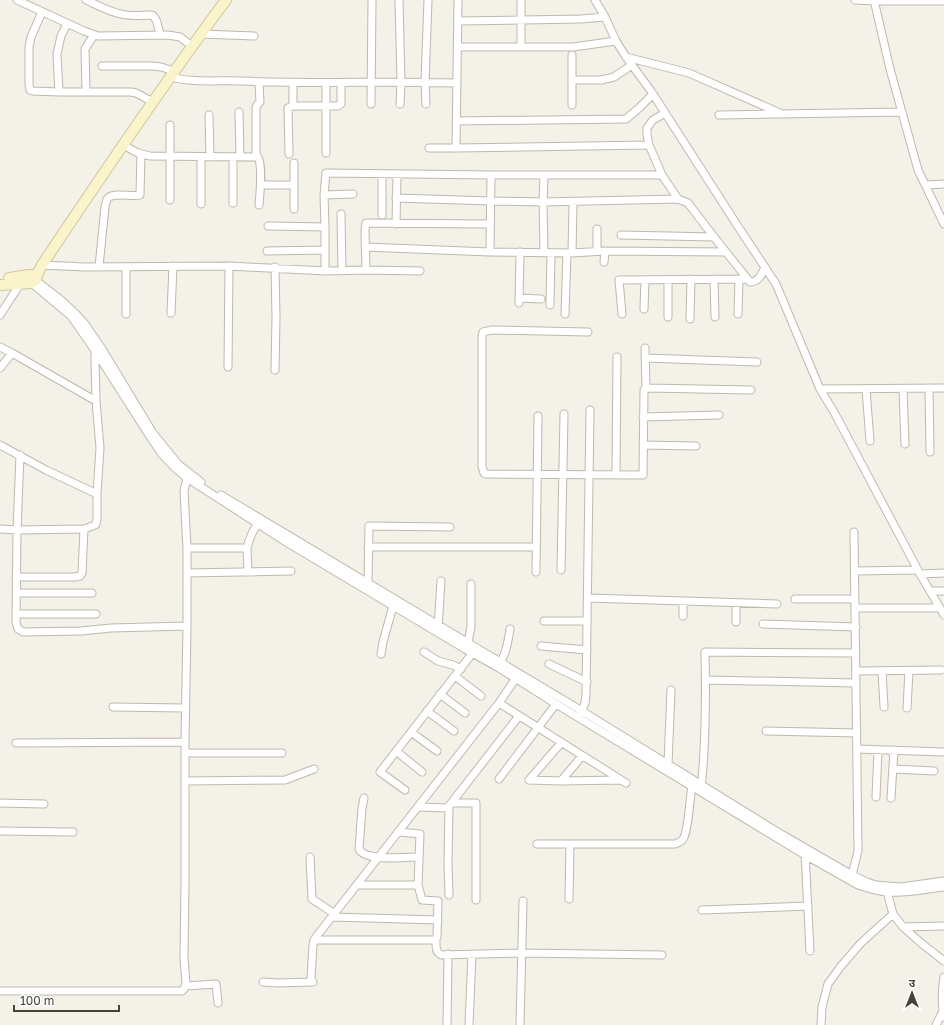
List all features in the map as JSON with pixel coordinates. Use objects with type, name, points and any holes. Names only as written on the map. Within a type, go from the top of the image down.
[{"type":"street","points":[[17,0],[94,35],[168,35],[180,37],[192,46]]},
{"type":"street","points":[[86,0],[116,13],[128,16],[152,15],[157,21],[160,35]]},
{"type":"street","points":[[0,315],[42,265],[172,74],[226,0]]},
{"type":"street","points":[[371,104],[372,0]]},
{"type":"street","points":[[399,0],[401,83],[400,104]]},
{"type":"street","points":[[426,104],[425,82],[428,0]]},
{"type":"street","points":[[456,148],[458,0]]},
{"type":"street","points":[[521,0],[521,47]]},
{"type":"street","points":[[595,0],[626,57],[665,113],[776,284],[820,389],[942,612]]},
{"type":"street","points":[[855,0],[944,1]]},
{"type":"street","points":[[874,1],[890,69],[918,170],[944,224]]},
{"type":"street","points":[[42,12],[30,38],[30,90],[59,92],[131,92],[153,102]]},
{"type":"street","points":[[458,21],[581,19],[605,16]]},
{"type":"street","points":[[59,92],[57,54],[61,36],[68,24]]},
{"type":"street","points":[[201,34],[254,36]]},
{"type":"street","points":[[86,92],[85,48],[94,35]]},
{"type":"street","points":[[458,47],[573,47],[616,41]]},
{"type":"street","points":[[572,55],[572,105]]},
{"type":"street","points":[[626,57],[689,73],[782,114]]},
{"type":"street","points":[[572,80],[601,80],[614,77],[632,65]]},
{"type":"street","points":[[102,66],[161,67],[172,74],[189,81],[293,83],[457,83]]},
{"type":"street","points":[[256,157],[256,108],[260,102],[258,82]]},
{"type":"street","points":[[293,83],[293,106]]},
{"type":"street","points":[[326,83],[326,153]]},
{"type":"street","points":[[289,154],[288,108],[293,106],[338,106],[341,104],[341,83]]},
{"type":"street","points":[[456,121],[626,119],[652,94]]},
{"type":"street","points":[[233,203],[239,112]]},
{"type":"street","points":[[719,115],[902,112]]},
{"type":"street","points":[[665,113],[653,120],[647,128],[646,135],[662,175],[678,199]]},
{"type":"street","points":[[209,115],[210,157]]},
{"type":"street","points":[[170,125],[170,200]]},
{"type":"street","points":[[123,145],[141,154],[150,156],[258,157],[260,160],[261,186],[259,205]]},
{"type":"street","points":[[429,148],[649,145]]},
{"type":"street","points":[[99,267],[107,199],[114,195],[140,195],[141,154]]},
{"type":"street","points":[[201,157],[201,204]]},
{"type":"street","points":[[294,163],[294,209]]},
{"type":"street","points":[[325,271],[325,173],[544,176],[662,175]]},
{"type":"street","points":[[382,174],[382,215]]},
{"type":"street","points":[[396,224],[397,174]]},
{"type":"street","points":[[490,252],[491,175]]},
{"type":"street","points":[[544,176],[543,202],[548,252],[550,305]]},
{"type":"street","points":[[926,185],[944,184]]},
{"type":"street","points":[[261,186],[294,185]]},
{"type":"street","points":[[324,195],[353,194]]},
{"type":"street","points":[[396,198],[543,202],[678,199],[688,203],[750,282],[754,282],[760,278],[765,267]]},
{"type":"street","points":[[566,314],[573,202]]},
{"type":"street","points":[[341,214],[342,271]]},
{"type":"street","points":[[366,270],[366,223],[490,224]]},
{"type":"street","points":[[268,226],[325,227]]},
{"type":"street","points":[[597,229],[597,251]]},
{"type":"street","points":[[621,235],[714,237]]},
{"type":"street","points":[[365,247],[490,252],[726,252]]},
{"type":"street","points":[[267,251],[325,250]]},
{"type":"street","points":[[604,262],[605,251]]},
{"type":"street","points":[[520,252],[519,300],[541,299]]},
{"type":"street","points":[[42,265],[99,267],[229,266],[275,267],[325,271],[420,271]]},
{"type":"street","points":[[172,313],[173,266]]},
{"type":"street","points":[[228,368],[229,266]]},
{"type":"street","points":[[126,267],[126,314]]},
{"type":"street","points":[[275,267],[275,370]]},
{"type":"street","points":[[0,278],[19,277],[30,279],[61,300],[76,314],[85,324],[149,435],[161,453],[169,462],[188,476],[307,551],[499,664],[664,764],[858,885],[867,888],[912,891],[944,887]]},
{"type":"street","points":[[0,285],[30,279]]},
{"type":"street","points":[[690,319],[691,279]]},
{"type":"street","points":[[714,279],[715,317]]},
{"type":"street","points":[[738,279],[738,314]]},
{"type":"street","points":[[622,314],[619,280],[747,279]]},
{"type":"street","points":[[644,309],[645,280]]},
{"type":"street","points":[[668,280],[668,317]]},
{"type":"street","points":[[588,332],[492,330],[483,332],[482,466],[483,471],[486,474],[643,475],[643,392],[646,388],[645,348]]},
{"type":"street","points":[[0,347],[96,401]]},
{"type":"street","points":[[0,529],[84,529],[96,524],[100,448],[96,401],[95,359],[99,350]]},
{"type":"street","points":[[0,368],[12,353]]},
{"type":"street","points":[[616,475],[617,357]]},
{"type":"street","points":[[645,358],[758,362]]},
{"type":"street","points":[[646,388],[751,390]]},
{"type":"street","points":[[903,388],[905,444]]},
{"type":"street","points":[[929,388],[930,452]]},
{"type":"street","points":[[820,389],[944,388]]},
{"type":"street","points":[[866,389],[870,441]]},
{"type":"street","points":[[580,714],[586,698],[587,682],[590,410]]},
{"type":"street","points":[[561,570],[564,414]]},
{"type":"street","points":[[643,417],[719,415]]},
{"type":"street","points":[[536,572],[538,416]]},
{"type":"street","points":[[0,445],[46,470],[97,494]]},
{"type":"street","points":[[643,445],[696,446]]},
{"type":"street","points":[[20,456],[16,577],[16,622],[18,629],[23,632],[187,626]]},
{"type":"street","points":[[0,991],[176,992],[182,991],[186,986],[184,958],[187,548],[184,491],[188,476]]},
{"type":"street","points":[[248,572],[248,540],[259,521]]},
{"type":"street","points":[[368,583],[369,526],[450,527]]},
{"type":"street","points":[[16,577],[80,576],[82,572],[84,529]]},
{"type":"street","points":[[852,875],[858,851],[854,532]]},
{"type":"street","points":[[368,547],[536,547]]},
{"type":"street","points":[[187,548],[247,548]]},
{"type":"street","points":[[187,573],[291,571]]},
{"type":"street","points":[[855,571],[944,573]]},
{"type":"street","points":[[438,629],[441,581]]},
{"type":"street","points":[[359,582],[368,583],[397,605]]},
{"type":"street","points":[[468,642],[471,627],[471,584]]},
{"type":"street","points":[[930,591],[944,592]]},
{"type":"street","points":[[16,593],[92,593]]},
{"type":"street","points":[[588,598],[777,604]]},
{"type":"street","points":[[795,599],[855,599]]},
{"type":"street","points":[[683,601],[683,616]]},
{"type":"street","points":[[736,603],[736,622]]},
{"type":"street","points":[[381,654],[383,642],[397,605]]},
{"type":"street","points":[[855,608],[942,612]]},
{"type":"street","points":[[16,614],[96,614]]},
{"type":"street","points":[[544,621],[587,621]]},
{"type":"street","points":[[763,624],[856,627]]},
{"type":"street","points":[[499,664],[505,654],[510,628]]},
{"type":"street","points":[[438,629],[468,642],[474,650]]},
{"type":"street","points":[[541,646],[587,650]]},
{"type":"street","points":[[405,790],[380,772],[474,650]]},
{"type":"street","points":[[424,652],[438,661],[453,665],[460,669]]},
{"type":"street","points":[[701,788],[706,680],[705,652],[856,653]]},
{"type":"street","points":[[549,664],[587,682]]},
{"type":"street","points":[[856,671],[941,670]]},
{"type":"street","points":[[882,671],[884,706]]},
{"type":"street","points":[[907,708],[909,671]]},
{"type":"street","points":[[455,676],[481,696]]},
{"type":"street","points":[[263,982],[313,982],[311,981],[311,978],[314,940],[499,703],[518,676]]},
{"type":"street","points":[[518,676],[556,704],[580,714]]},
{"type":"street","points":[[706,680],[856,683]]},
{"type":"street","points":[[664,764],[671,690]]},
{"type":"street","points":[[440,694],[465,713]]},
{"type":"street","points":[[499,703],[537,728],[561,742],[624,782],[529,780],[561,742]]},
{"type":"street","points":[[499,779],[556,704]]},
{"type":"street","points":[[113,708],[186,708]]},
{"type":"street","points":[[427,711],[454,731]]},
{"type":"street","points":[[449,895],[448,863],[450,805],[519,716]]},
{"type":"street","points":[[766,731],[857,732]]},
{"type":"street","points":[[411,732],[437,751]]},
{"type":"street","points":[[16,742],[185,742]]},
{"type":"street","points":[[857,749],[944,752]]},
{"type":"street","points":[[876,797],[878,750]]},
{"type":"street","points":[[891,798],[894,750]]},
{"type":"street","points":[[396,751],[422,772]]},
{"type":"street","points":[[185,753],[282,753]]},
{"type":"street","points":[[561,781],[582,756]]},
{"type":"street","points":[[664,764],[692,786],[701,788]]},
{"type":"street","points":[[186,781],[285,780],[314,769]]},
{"type":"street","points":[[893,769],[934,771]]},
{"type":"street","points":[[537,844],[679,843],[683,839],[686,832],[692,786]]},
{"type":"street","points":[[364,798],[359,849],[361,852],[378,858],[419,857]]},
{"type":"street","points":[[418,807],[476,803],[476,900]]},
{"type":"street","points":[[0,804],[44,804]]},
{"type":"street","points":[[0,831],[73,832]]},
{"type":"street","points":[[399,832],[420,834],[418,885],[422,900],[438,901],[436,951],[439,954],[522,953],[662,955]]},
{"type":"street","points":[[569,899],[570,844]]},
{"type":"street","points":[[805,852],[867,882],[886,889],[944,881]]},
{"type":"street","points":[[805,852],[810,951]]},
{"type":"street","points":[[310,857],[312,899],[334,916],[438,920]]},
{"type":"street","points":[[357,885],[418,885]]},
{"type":"street","points":[[886,889],[893,914],[903,927],[944,961]]},
{"type":"street","points":[[520,1025],[524,901]]},
{"type":"street","points":[[702,910],[808,906]]},
{"type":"street","points":[[821,1025],[822,1007],[828,984],[841,966],[861,944],[893,914]]},
{"type":"street","points":[[903,927],[944,926]]},
{"type":"street","points":[[314,940],[436,939]]},
{"type":"street","points":[[447,1025],[448,954]]},
{"type":"street","points":[[469,1025],[472,954]]},
{"type":"street","points":[[936,1025],[943,1014],[942,990],[944,977]]},
{"type":"street","points":[[186,986],[216,984],[218,1004]]}]
